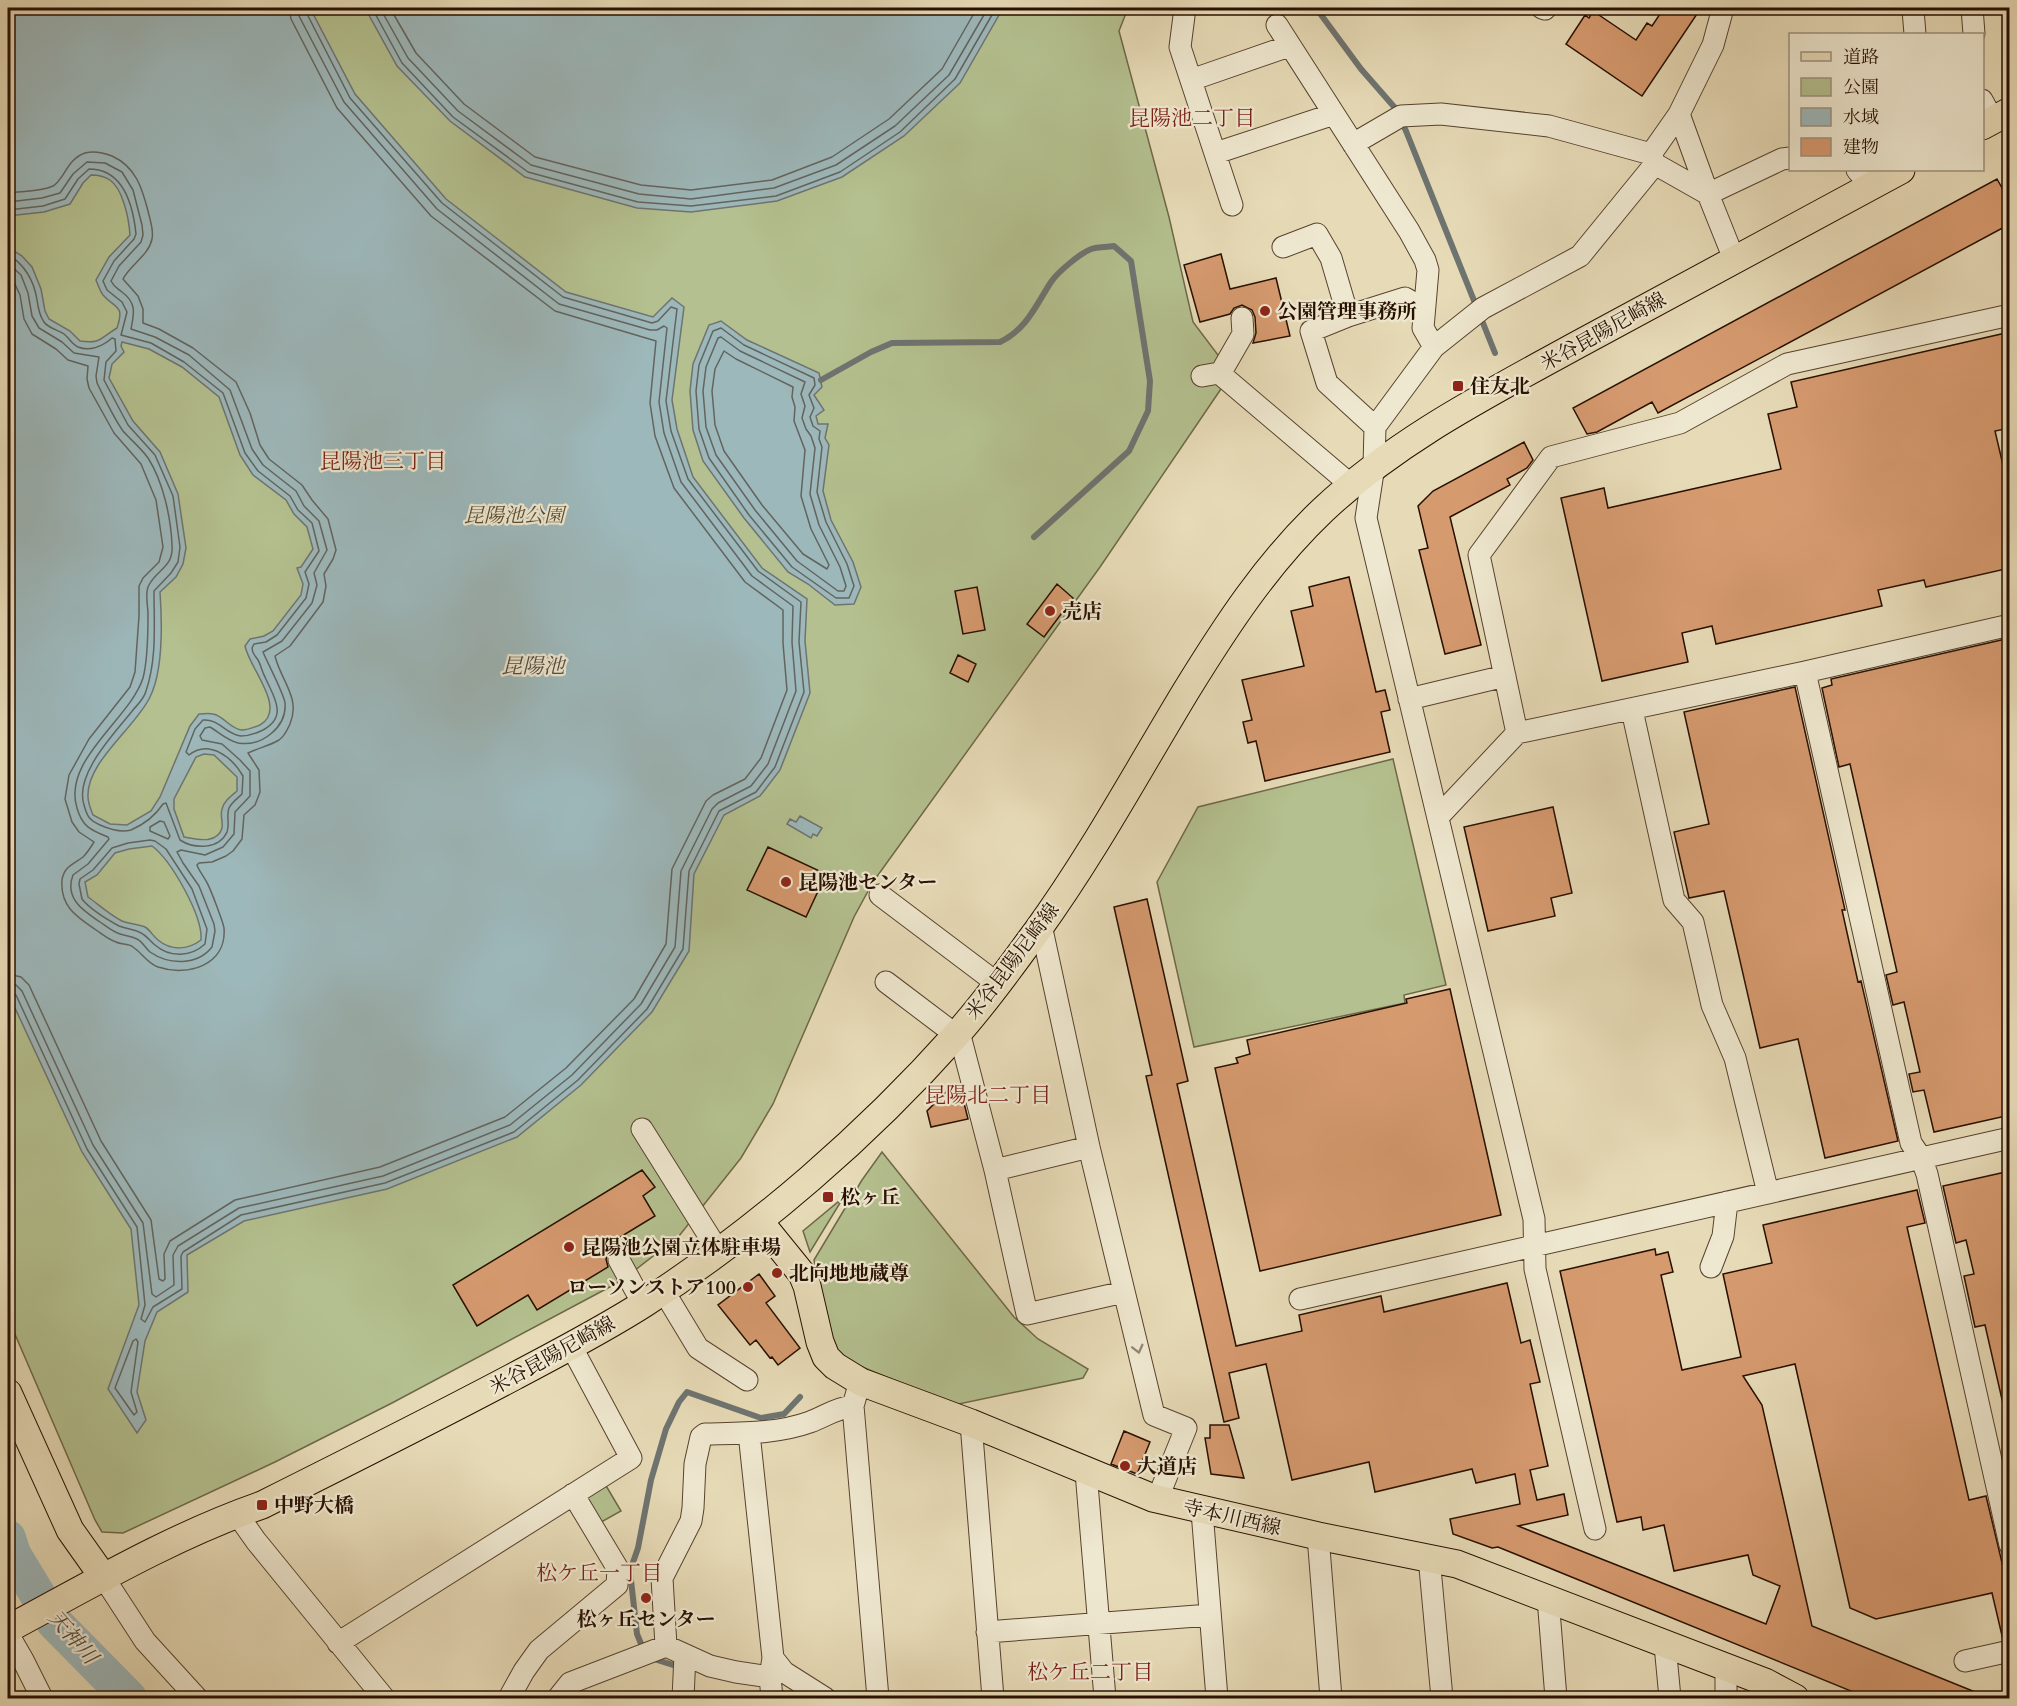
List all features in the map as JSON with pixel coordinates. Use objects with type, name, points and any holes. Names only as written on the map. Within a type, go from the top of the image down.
[{"type":"main road","name":"米谷昆陽尼崎線","points":[[12,1629],[141,1558],[283,1495],[430,1421],[571,1346],[653,1297],[759,1221],[820,1169],[914,1080],[958,1034],[998,984],[1041,925],[1085,858],[1242,604],[1270,566],[1299,533],[1374,466],[1448,416],[1734,259],[1864,178],[1896,171]]},
{"type":"main road","name":"寺本川西線","points":[[759,1221],[802,1274],[826,1357],[857,1394],[971,1423],[1157,1500],[1456,1564],[1765,1682],[1795,1698]]},
{"type":"main road","points":[[8,1393],[70,1530],[104,1578]]},
{"type":"street","points":[[1185,8],[1180,47],[1232,205]]},
{"type":"street","points":[[1595,1529],[1535,1269],[1534,1219],[1366,518],[1374,466],[1375,427],[1434,347],[1484,308],[1580,256],[1653,159],[1679,114],[1713,45],[1723,8]]},
{"type":"street","points":[[1972,8],[1974,33]]},
{"type":"street","points":[[1913,10],[1915,33]]},
{"type":"street","points":[[1277,25],[1409,231],[1425,260],[1428,270],[1423,328],[1434,347]]},
{"type":"street","points":[[1191,80],[1289,46]]},
{"type":"street","points":[[1216,153],[1334,114]]},
{"type":"street","points":[[1353,144],[1401,116],[1441,114],[1549,126],[1653,159],[1708,194]]},
{"type":"street","points":[[1679,114],[1734,259]]},
{"type":"street","points":[[1708,194],[1782,159],[1789,158]]},
{"type":"street","points":[[1283,247],[1314,228],[1331,258],[1348,316]]},
{"type":"street","points":[[1375,427],[1327,383],[1311,331],[1404,298],[1424,309]]},
{"type":"street","points":[[1517,733],[1479,555],[1551,457],[1680,423],[1787,364],[2010,315]]},
{"type":"street","points":[[1242,318],[1243,334],[1211,375],[1351,485]]},
{"type":"street","points":[[1438,816],[1517,733],[1632,710],[2010,625]]},
{"type":"street","points":[[1805,672],[1911,1143],[1921,1158],[1927,1174],[2003,1484],[2010,1545]]},
{"type":"street","points":[[1410,699],[1505,676]]},
{"type":"street","points":[[1632,710],[1674,900],[1693,922],[1712,1005],[1735,1058],[1768,1193]]},
{"type":"street","points":[[880,895],[998,984]]},
{"type":"street","points":[[1041,925],[1089,1147],[1154,1415],[1187,1426],[1157,1500]]},
{"type":"street","points":[[886,982],[958,1034],[995,1170],[1027,1314],[1124,1292]]},
{"type":"street","points":[[642,1129],[718,1252]]},
{"type":"street","points":[[1300,1299],[2010,1138]]},
{"type":"street","points":[[995,1170],[1089,1147]]},
{"type":"street","points":[[1711,1266],[1723,1236],[1727,1202]]},
{"type":"street","points":[[619,1260],[698,1348],[708,1366],[747,1380]]},
{"type":"street","points":[[338,1643],[631,1458],[571,1346]]},
{"type":"street","points":[[683,1698],[662,1578],[691,1521],[694,1464],[701,1437],[705,1434],[749,1433],[810,1422],[840,1407],[857,1394]]},
{"type":"street","points":[[857,1394],[878,1698]]},
{"type":"street","points":[[971,1423],[993,1698]]},
{"type":"street","points":[[749,1433],[772,1698]]},
{"type":"street","points":[[1086,1472],[1105,1698]]},
{"type":"street","points":[[510,1698],[524,1671],[539,1650],[617,1585],[618,1569],[573,1494]]},
{"type":"street","points":[[1202,1511],[1217,1698]]},
{"type":"street","points":[[237,1514],[256,1541],[384,1698]]},
{"type":"street","points":[[1318,1536],[1331,1698]]},
{"type":"street","points":[[1429,1557],[1442,1698]]},
{"type":"street","points":[[104,1578],[146,1641],[197,1698]]},
{"type":"street","points":[[1548,1598],[1556,1698]]},
{"type":"street","points":[[987,1632],[1210,1616]]},
{"type":"street","points":[[12,1629],[23,1660],[42,1698]]},
{"type":"street","points":[[1665,1645],[1670,1698]]},
{"type":"street","points":[[558,1698],[570,1683],[676,1650],[710,1666],[736,1672],[771,1667],[784,1672],[825,1698]]},
{"type":"street","points":[[1965,1661],[2010,1651]]},
{"type":"street","points":[[1726,1669],[1726,1698]]},
{"type":"green space","name":"昆陽池公園","points":[[8,8],[1128,8],[1119,31],[1169,217],[1193,322],[1218,355],[1225,383],[1100,567],[873,882],[854,917],[773,1104],[741,1158],[679,1236],[621,1281],[392,1403],[275,1462],[123,1533],[102,1532],[95,1520],[8,1318]]},
{"type":"green space","points":[[1393,759],[1446,985],[1404,995],[1405,1003],[1194,1047],[1157,882],[1198,807]]},
{"type":"green space","points":[[882,1152],[1014,1317],[1038,1339],[1088,1369],[1083,1378],[954,1405],[843,1359],[827,1337],[814,1260],[862,1180]]},
{"type":"green space","points":[[838,1202],[840,1203],[810,1252],[803,1231]]},
{"type":"green space","points":[[605,1484],[621,1511],[596,1525],[582,1498]]},
{"type":"water","name":"昆陽池","points":[[8,8],[310,8],[355,94],[446,199],[566,292],[653,317],[672,298],[684,307],[672,400],[677,429],[693,477],[762,568],[807,599],[805,641],[810,693],[780,770],[760,796],[724,815],[694,874],[689,951],[652,1012],[581,1085],[517,1137],[387,1189],[244,1221],[187,1255],[188,1292],[157,1312],[145,1341],[137,1392],[146,1420],[137,1433],[108,1389],[139,1305],[131,1229],[82,1152],[8,993],[8,247],[22,256],[32,267],[49,319],[70,331],[80,341],[92,342],[117,328],[120,315],[118,308],[103,295],[96,280],[109,257],[130,235],[125,205],[115,184],[96,175],[91,175],[83,183],[70,204],[44,212],[8,216]],"holes":[[[122,342],[149,349],[182,367],[219,397],[240,455],[253,475],[286,500],[294,514],[307,527],[313,549],[301,567],[297,568],[303,584],[301,595],[273,631],[250,639],[245,646],[269,699],[268,718],[260,725],[242,730],[217,715],[199,714],[190,726],[160,797],[151,811],[127,825],[110,824],[93,815],[88,799],[90,784],[103,758],[150,697],[159,660],[160,592],[176,577],[183,564],[186,548],[178,494],[160,452],[133,421],[109,378],[112,364],[124,352]],[[204,754],[214,755],[237,777],[237,791],[226,801],[222,809],[222,828],[216,837],[206,840],[184,837],[174,809],[174,799],[196,757]],[[152,846],[168,863],[191,903],[197,917],[201,940],[191,946],[180,948],[168,946],[145,927],[122,921],[88,897],[85,882],[97,875],[115,853]]]},
{"type":"water","points":[[365,8],[1003,8],[960,83],[904,136],[842,177],[777,201],[691,212],[637,208],[525,177],[450,121],[397,66]]},
{"type":"water","points":[[721,321],[747,340],[819,373],[822,387],[814,395],[824,410],[816,416],[818,424],[828,424],[825,438],[829,445],[823,491],[831,520],[853,562],[861,587],[854,604],[835,605],[788,572],[744,518],[703,461],[693,430],[690,391],[693,364],[709,325]]},
{"type":"water","points":[[800,816],[822,828],[817,836],[813,834],[811,838],[787,824],[790,819],[796,822]]},
{"type":"building","points":[[1664,8],[1701,8],[1642,96],[1566,44],[1585,15],[1589,18],[1593,11],[1636,40],[1647,23],[1652,26]]},
{"type":"building","points":[[1997,179],[2010,202],[2010,224],[1658,413],[1652,402],[1597,432],[1587,434],[1573,408]]},
{"type":"building","points":[[1221,254],[1230,289],[1276,278],[1290,336],[1253,343],[1256,333],[1255,317],[1252,310],[1242,305],[1234,308],[1230,314],[1200,322],[1184,265]]},
{"type":"building","points":[[2010,332],[2010,428],[1995,431],[2010,495],[2010,568],[1926,587],[1924,580],[1878,590],[1882,606],[1716,644],[1712,626],[1682,633],[1688,662],[1602,681],[1561,498],[1604,488],[1608,508],[1781,469],[1768,414],[1797,407],[1791,382]]},
{"type":"building","points":[[1524,442],[1533,460],[1527,468],[1507,479],[1510,485],[1450,517],[1481,645],[1445,654],[1419,550],[1428,548],[1418,506],[1433,491]]},
{"type":"building","points":[[1349,577],[1376,692],[1385,690],[1390,710],[1381,712],[1390,752],[1265,781],[1256,741],[1248,743],[1243,722],[1252,720],[1242,680],[1304,666],[1291,611],[1313,606],[1309,587]]},
{"type":"building","name":"売店","points":[[1057,584],[1073,598],[1044,637],[1027,624]]},
{"type":"building","points":[[977,587],[985,630],[963,634],[955,591]]},
{"type":"building","points":[[2010,638],[2010,1099],[2003,1100],[2006,1116],[1934,1132],[1924,1090],[1913,1092],[1909,1074],[1920,1072],[1904,1002],[1893,1005],[1886,975],[1897,972],[1850,764],[1839,767],[1822,688],[1832,685],[1831,679]]},
{"type":"building","points":[[958,655],[976,664],[968,682],[950,673]]},
{"type":"building","points":[[1795,687],[1845,910],[1842,910],[1858,982],[1861,981],[1898,1141],[1825,1158],[1798,1039],[1760,1048],[1724,891],[1689,898],[1674,832],[1709,824],[1684,712]]},
{"type":"building","points":[[1553,807],[1572,893],[1551,898],[1555,916],[1488,931],[1464,827]]},
{"type":"building","name":"昆陽池センター","points":[[768,847],[826,874],[806,917],[747,890]]},
{"type":"building","points":[[1147,899],[1188,1081],[1177,1084],[1236,1346],[1302,1331],[1299,1315],[1381,1296],[1384,1312],[1507,1283],[1521,1343],[1530,1340],[1540,1382],[1530,1384],[1548,1466],[1530,1470],[1537,1500],[1564,1494],[1568,1515],[1518,1526],[1766,1624],[1780,1586],[1753,1575],[1748,1555],[1674,1571],[1664,1525],[1643,1530],[1641,1517],[1617,1522],[1560,1271],[1655,1249],[1656,1255],[1668,1252],[1673,1272],[1661,1275],[1682,1370],[1741,1357],[1723,1274],[1772,1263],[1763,1225],[1917,1190],[1925,1223],[1907,1227],[1969,1500],[1986,1496],[2010,1596],[2010,1639],[2003,1640],[1992,1593],[1876,1619],[1850,1608],[1795,1364],[1743,1376],[1762,1405],[1812,1626],[1990,1698],[1853,1698],[1856,1693],[1498,1547],[1492,1548],[1453,1534],[1450,1519],[1520,1504],[1515,1474],[1476,1483],[1472,1469],[1375,1492],[1369,1462],[1292,1480],[1266,1364],[1229,1373],[1239,1418],[1224,1422],[1146,1076],[1152,1075],[1114,907]]},
{"type":"building","points":[[1450,989],[1501,1215],[1260,1271],[1215,1068],[1238,1063],[1236,1058],[1250,1054],[1247,1040],[1407,1003],[1406,999]]},
{"type":"building","points":[[952,1086],[960,1087],[968,1119],[931,1127],[927,1111]]},
{"type":"building","name":"昆陽池公園立体駐車場","points":[[642,1170],[655,1187],[643,1196],[655,1216],[617,1239],[623,1248],[613,1249],[608,1253],[606,1259],[608,1267],[537,1310],[528,1295],[477,1326],[453,1285]]},
{"type":"building","points":[[2010,1171],[2010,1403],[2003,1404],[1985,1325],[1975,1327],[1964,1276],[1974,1274],[1966,1240],[1956,1243],[1943,1186]]},
{"type":"building","points":[[759,1274],[775,1296],[766,1303],[800,1348],[778,1365],[756,1340],[750,1345],[718,1305]]},
{"type":"building","points":[[1210,1425],[1229,1425],[1244,1478],[1211,1474],[1205,1438],[1210,1438]]},
{"type":"building","points":[[1124,1431],[1150,1442],[1137,1474],[1111,1464]]},
{"type":"waterway","points":[[1316,8],[1361,69],[1396,109],[1495,353]]},
{"type":"waterway","points":[[821,380],[892,343],[1000,342],[1024,323],[1051,282],[1071,262],[1095,248],[1114,246],[1131,261],[1150,381],[1148,411],[1129,451],[1034,537]]},
{"type":"waterway","points":[[644,1651],[637,1634],[630,1571],[638,1548],[651,1480],[666,1429],[679,1402],[687,1392],[761,1418],[784,1414],[800,1397]]},
{"type":"waterway","name":"天神川","points":[[8,1538],[13,1554],[54,1622],[129,1698]]},
{"type":"waterway","points":[[651,1658],[673,1665]]},
{"type":"waterway","points":[[780,1692],[791,1698]]},
{"type":"place","name":"公園管理事務所","points":[[1265,311]]},
{"type":"place","name":"住友北","points":[[1458,386]]},
{"type":"place","name":"売店","points":[[1050,611]]},
{"type":"place","name":"昆陽池センター","points":[[786,882]]},
{"type":"place","name":"松ヶ丘","points":[[828,1197]]},
{"type":"place","name":"昆陽池公園立体駐車場","points":[[569,1247]]},
{"type":"place","name":"北向地地蔵尊","points":[[777,1273]]},
{"type":"place","name":"ローソンストア100","points":[[748,1287]]},
{"type":"place","name":"大道店","points":[[1125,1466]]},
{"type":"place","name":"中野大橋","points":[[262,1505]]},
{"type":"place","name":"松ヶ丘センター","points":[[646,1598]]},
{"type":"district","name":"昆陽池二丁目","points":[[1192,118]]},
{"type":"district","name":"昆陽池三丁目","points":[[383,461]]},
{"type":"district","name":"昆陽北二丁目","points":[[988,1095]]},
{"type":"district","name":"松ケ丘一丁目","points":[[599,1573]]},
{"type":"district","name":"松ケ丘二丁目","points":[[1090,1672]]}]
